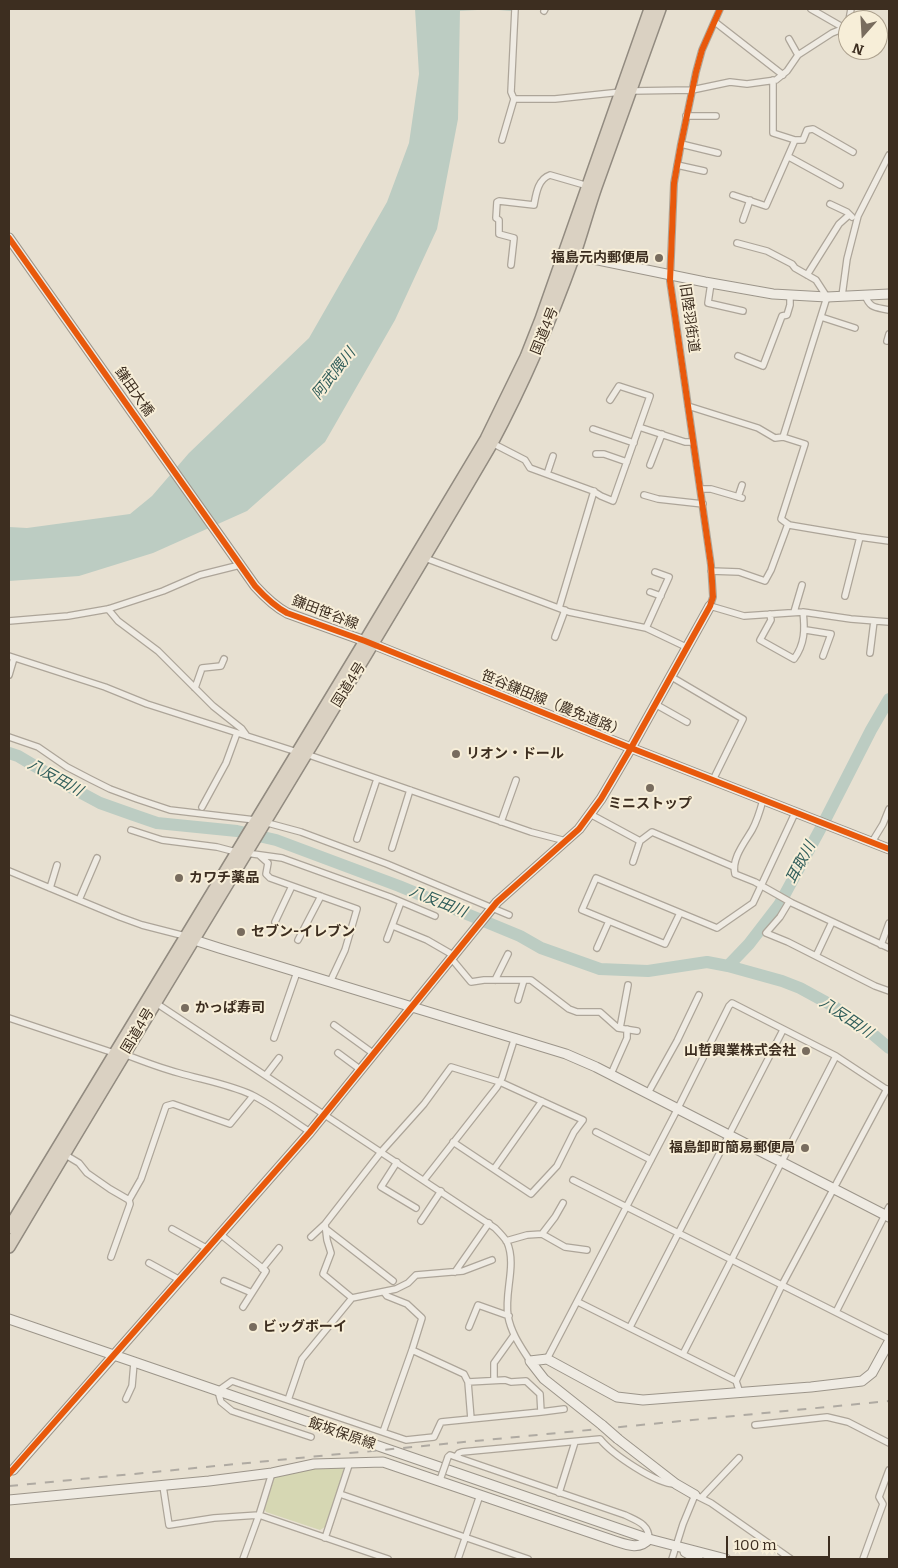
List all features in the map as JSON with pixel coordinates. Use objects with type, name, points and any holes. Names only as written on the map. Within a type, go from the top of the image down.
[{"type":"highway","name":"国道4号","points":[[9,1228],[119,1054],[189,938],[245,852],[258,823],[369,643],[486,439],[526,357],[596,189],[650,9]]},
{"type":"highway","name":"国道4号","points":[[369,643],[425,558],[492,443],[526,377],[570,254],[588,186],[660,9]]},
{"type":"highway","name":"国道4号","points":[[9,1247],[64,1154],[119,1054],[156,1003],[189,938]]},
{"type":"street","points":[[502,140],[514,99],[512,92],[515,9]]},
{"type":"street","name":"旧陸羽街道","points":[[710,606],[713,597],[703,504],[670,281],[671,227],[677,165],[686,116],[702,50],[720,9]]},
{"type":"street","points":[[811,9],[838,20]]},
{"type":"street","points":[[715,22],[783,75]]},
{"type":"street","points":[[514,99],[555,100],[626,91],[692,90],[730,82],[747,84],[773,80],[783,75],[792,66],[798,55],[838,29]]},
{"type":"street","points":[[789,39],[798,55]]},
{"type":"street","points":[[773,80],[773,133],[795,140],[803,140],[808,130],[813,129],[853,152]]},
{"type":"street","points":[[686,116],[716,116]]},
{"type":"street","points":[[733,195],[766,206],[795,140]]},
{"type":"street","points":[[681,144],[718,153]]},
{"type":"street","points":[[842,296],[847,258],[857,219],[889,156]]},
{"type":"street","points":[[789,157],[840,185]]},
{"type":"street","points":[[677,165],[704,171]]},
{"type":"street","points":[[881,173],[889,177]]},
{"type":"street","points":[[511,265],[514,238],[499,234],[499,220],[496,218],[497,202],[534,205],[544,176],[550,174],[588,186]]},
{"type":"street","points":[[743,220],[750,200]]},
{"type":"street","points":[[830,204],[857,219]]},
{"type":"street","points":[[807,275],[839,224],[849,216]]},
{"type":"street","name":"鎌田大橋","points":[[9,238],[239,563]]},
{"type":"street","points":[[737,243],[766,251],[784,259],[816,280],[827,297],[783,437]]},
{"type":"street","points":[[570,254],[711,283],[790,295],[827,297],[889,294]]},
{"type":"street","points":[[711,283],[708,303],[743,311]]},
{"type":"street","points":[[738,356],[763,366],[782,316],[786,315],[790,305],[790,295]]},
{"type":"street","points":[[865,295],[870,306],[889,310]]},
{"type":"street","points":[[821,317],[855,328]]},
{"type":"street","points":[[887,341],[889,334]]},
{"type":"street","points":[[492,443],[525,460],[530,468],[594,491],[613,501],[650,396],[619,386],[610,400]]},
{"type":"street","points":[[688,406],[758,428],[775,438],[783,437],[805,444],[781,519],[788,524],[860,538],[889,541]]},
{"type":"street","points":[[639,427],[693,442]]},
{"type":"street","points":[[593,429],[634,443]]},
{"type":"street","points":[[650,465],[662,434]]},
{"type":"street","points":[[596,454],[604,454],[627,462]]},
{"type":"street","points":[[547,474],[553,456]]},
{"type":"street","points":[[700,489],[711,489],[740,498],[742,485]]},
{"type":"street","points":[[555,637],[594,491]]},
{"type":"street","points":[[644,495],[658,500],[703,504]]},
{"type":"street","points":[[711,572],[740,572],[765,581],[788,524]]},
{"type":"street","points":[[845,596],[860,538]]},
{"type":"street","points":[[425,558],[562,609],[646,628],[686,648]]},
{"type":"street","points":[[9,620],[68,616],[108,609],[163,591],[200,575],[239,563]]},
{"type":"street","name":"鎌田笹谷線","points":[[239,563],[261,593],[278,608],[369,643]]},
{"type":"street","points":[[646,628],[669,577],[655,572]]},
{"type":"street","points":[[794,612],[802,585]]},
{"type":"street","points":[[650,592],[661,596]]},
{"type":"street","points":[[13,1470],[206,1248],[310,1132],[491,909],[579,828],[601,799],[710,606],[744,616],[803,612],[889,622]]},
{"type":"street","points":[[108,609],[118,621],[158,651],[213,706],[242,729],[247,736]]},
{"type":"street","points":[[770,614],[771,620],[760,640],[794,659],[798,654],[806,630],[803,612]]},
{"type":"street","points":[[870,653],[874,621]]},
{"type":"street","points":[[806,630],[831,634],[823,656]]},
{"type":"street","name":"笹谷鎌田線（農免道路）","points":[[369,643],[872,842]]},
{"type":"street","points":[[9,676],[12,657],[105,688],[146,704],[302,753],[501,822],[566,842]]},
{"type":"street","points":[[195,688],[202,668],[221,666],[224,659]]},
{"type":"street","points":[[670,676],[743,719],[713,780]]},
{"type":"street","points":[[655,704],[687,722]]},
{"type":"street","points":[[202,807],[226,763],[237,733]]},
{"type":"street","points":[[9,737],[38,747],[67,767],[110,789],[153,805],[170,810],[258,823],[318,838],[387,864],[509,915]]},
{"type":"street","points":[[356,839],[377,779]]},
{"type":"street","points":[[501,822],[516,780]]},
{"type":"street","points":[[392,848],[410,790]]},
{"type":"street","points":[[763,800],[759,815],[734,867],[735,874],[889,948]]},
{"type":"street","points":[[889,809],[883,824],[872,842],[889,849]]},
{"type":"street","points":[[680,913],[665,944],[582,910],[596,878],[717,928],[753,903],[795,813]]},
{"type":"street","points":[[590,814],[640,841]]},
{"type":"street","points":[[131,830],[162,840],[282,858],[435,916]]},
{"type":"street","points":[[633,862],[640,841],[652,832],[734,867]]},
{"type":"street","points":[[245,852],[268,863],[266,874],[270,878],[357,909],[345,950],[330,982]]},
{"type":"street","points":[[79,900],[97,858]]},
{"type":"street","points":[[50,888],[57,865]]},
{"type":"street","points":[[9,871],[142,924],[566,1054],[611,1074],[834,1189],[888,1213],[836,1312]]},
{"type":"street","points":[[275,922],[292,886]]},
{"type":"street","points":[[298,940],[321,896]]},
{"type":"street","points":[[788,901],[780,917],[766,934],[788,942],[875,986],[889,991]]},
{"type":"street","points":[[388,939],[402,902]]},
{"type":"street","points":[[597,948],[609,921]]},
{"type":"street","points":[[816,956],[832,922]]},
{"type":"street","points":[[881,945],[889,923]]},
{"type":"street","points":[[393,926],[427,940],[452,956],[471,982],[531,980],[577,1012],[600,1012],[613,1025],[636,1031]]},
{"type":"street","points":[[495,980],[508,954]]},
{"type":"street","points":[[274,1038],[298,972]]},
{"type":"street","points":[[518,1000],[524,980]]},
{"type":"street","points":[[620,1028],[628,985]]},
{"type":"street","points":[[648,1093],[700,995]]},
{"type":"street","points":[[156,1003],[489,1223],[506,1241],[510,1261],[508,1316],[514,1335],[544,1379],[676,1484],[711,1503],[791,1559]]},
{"type":"street","points":[[547,1359],[732,1003],[836,1056],[888,1090],[782,1285],[736,1381],[740,1393]]},
{"type":"street","points":[[9,1018],[180,1073],[204,1078],[231,1087],[253,1096],[310,1132]]},
{"type":"street","points":[[334,1025],[374,1054]]},
{"type":"street","points":[[611,1074],[627,1038],[627,1029]]},
{"type":"street","points":[[630,1327],[680,1234],[783,1030]]},
{"type":"street","points":[[424,1180],[500,1082],[515,1037]]},
{"type":"street","points":[[338,1053],[362,1070]]},
{"type":"street","points":[[683,1354],[836,1056]]},
{"type":"street","points":[[266,1075],[279,1058]]},
{"type":"street","points":[[311,1237],[326,1226],[381,1152],[418,1111],[451,1067],[500,1082],[583,1120],[574,1132],[557,1166],[531,1194],[453,1142]]},
{"type":"street","points":[[112,1257],[130,1204],[129,1200],[141,1179],[166,1106],[173,1104],[230,1124],[253,1096]]},
{"type":"street","points":[[494,1169],[542,1101]]},
{"type":"street","points":[[596,1132],[651,1160]]},
{"type":"street","points":[[64,1154],[79,1163],[87,1173],[110,1190],[129,1200]]},
{"type":"street","points":[[397,1162],[381,1187],[416,1208]]},
{"type":"street","points":[[530,1361],[547,1359],[610,1394],[624,1399],[643,1400],[811,1387],[862,1380],[872,1373],[889,1340],[573,1180]]},
{"type":"street","points":[[422,1221],[441,1191]]},
{"type":"street","points":[[542,1234],[563,1203]]},
{"type":"street","points":[[455,1272],[489,1223]]},
{"type":"street","points":[[326,1226],[394,1282]]},
{"type":"street","points":[[326,1226],[331,1253],[323,1274],[352,1298]]},
{"type":"street","points":[[172,1229],[206,1248]]},
{"type":"street","points":[[220,1234],[266,1271],[244,1307]]},
{"type":"street","points":[[506,1241],[527,1235],[542,1234],[565,1247],[587,1250]]},
{"type":"street","points":[[262,1269],[279,1248]]},
{"type":"street","points":[[288,1400],[302,1359],[352,1298],[396,1289],[408,1284],[416,1275],[455,1272],[470,1269],[492,1260]]},
{"type":"street","points":[[148,1263],[180,1280]]},
{"type":"street","points":[[224,1281],[252,1294]]},
{"type":"street","points":[[383,1432],[422,1318],[407,1304],[387,1296],[384,1292]]},
{"type":"street","points":[[578,1302],[736,1381]]},
{"type":"street","points":[[469,1327],[478,1305],[508,1316]]},
{"type":"street","name":"飯坂保原線","points":[[9,1319],[649,1538],[676,1547],[726,1559]]},
{"type":"street","points":[[494,1380],[494,1363],[514,1335]]},
{"type":"street","points":[[412,1350],[464,1374],[468,1382],[471,1419]]},
{"type":"street","points":[[126,1399],[132,1386],[134,1363]]},
{"type":"street","points":[[468,1382],[494,1380],[526,1381],[540,1394],[541,1412]]},
{"type":"street","points":[[311,1437],[232,1411],[220,1402],[218,1391],[232,1381],[406,1440],[434,1436],[441,1422],[564,1409]]},
{"type":"street","points":[[755,1424],[827,1417],[848,1422],[889,1443]]},
{"type":"street","points":[[456,1457],[459,1452],[600,1439],[607,1447],[637,1468],[666,1483],[676,1484]]},
{"type":"street","points":[[559,1493],[575,1442]]},
{"type":"street","points":[[9,1500],[163,1486],[272,1473],[314,1464],[383,1462],[440,1479],[480,1495],[624,1544],[642,1545],[649,1538],[647,1528],[640,1522],[450,1455],[440,1479]]},
{"type":"street","points":[[672,1559],[698,1497],[739,1458]]},
{"type":"street","points":[[325,1538],[350,1462]]},
{"type":"street","points":[[863,1559],[883,1504],[879,1497],[889,1470]]},
{"type":"street","points":[[243,1559],[272,1473]]},
{"type":"street","points":[[163,1486],[169,1526],[214,1518],[259,1515],[388,1559]]},
{"type":"street","points":[[340,1494],[528,1559]]},
{"type":"street","points":[[458,1559],[480,1495]]},
{"type":"street","name":"飯坂保原線","points":[[676,1547],[698,1559]]},
{"type":"green space","points":[[342,1466],[344,1469],[325,1527],[320,1530],[266,1512],[264,1508],[275,1476],[318,1467]]},
{"type":"water","name":"阿武隈川","points":[[415,9],[460,9],[458,119],[437,229],[395,320],[325,442],[247,511],[153,553],[79,576],[9,581],[9,527],[27,528],[130,514],[152,496],[189,453],[309,338],[387,202],[409,143],[419,74]]},
{"type":"waterway","points":[[457,10],[477,9]]},
{"type":"waterway","points":[[499,9],[511,10]]},
{"type":"waterway","name":"耳取川","points":[[728,966],[749,944],[779,905],[889,699]]},
{"type":"waterway","name":"八反田川","points":[[9,753],[18,756],[100,803],[157,823],[237,831],[276,840],[399,886],[520,936],[541,948],[600,969],[648,971],[707,962],[782,981],[800,988],[833,1006],[863,1026],[889,1048]]},
{"type":"railway","points":[[9,1486],[889,1401]]},
{"type":"cycle path","points":[[9,1474],[310,1132],[497,902],[579,829],[601,799],[631,748],[710,606],[713,597],[711,565],[670,281],[674,183],[681,144],[702,50],[720,9]]},
{"type":"cycle path","points":[[9,238],[255,586],[278,607],[287,613],[365,641],[889,849]]},
{"type":"place","name":"福島元内郵便局","points":[[659,258]]},
{"type":"place","name":"リオン・ドール","points":[[456,754]]},
{"type":"place","name":"ミニストップ","points":[[650,788]]},
{"type":"place","name":"カワチ薬品","points":[[179,878]]},
{"type":"place","name":"セブン-イレブン","points":[[241,932]]},
{"type":"place","name":"かっぱ寿司","points":[[185,1008]]},
{"type":"place","name":"山哲興業株式会社","points":[[806,1051]]},
{"type":"place","name":"福島卸町簡易郵便局","points":[[805,1148]]},
{"type":"place","name":"ビッグボーイ","points":[[253,1327]]}]
